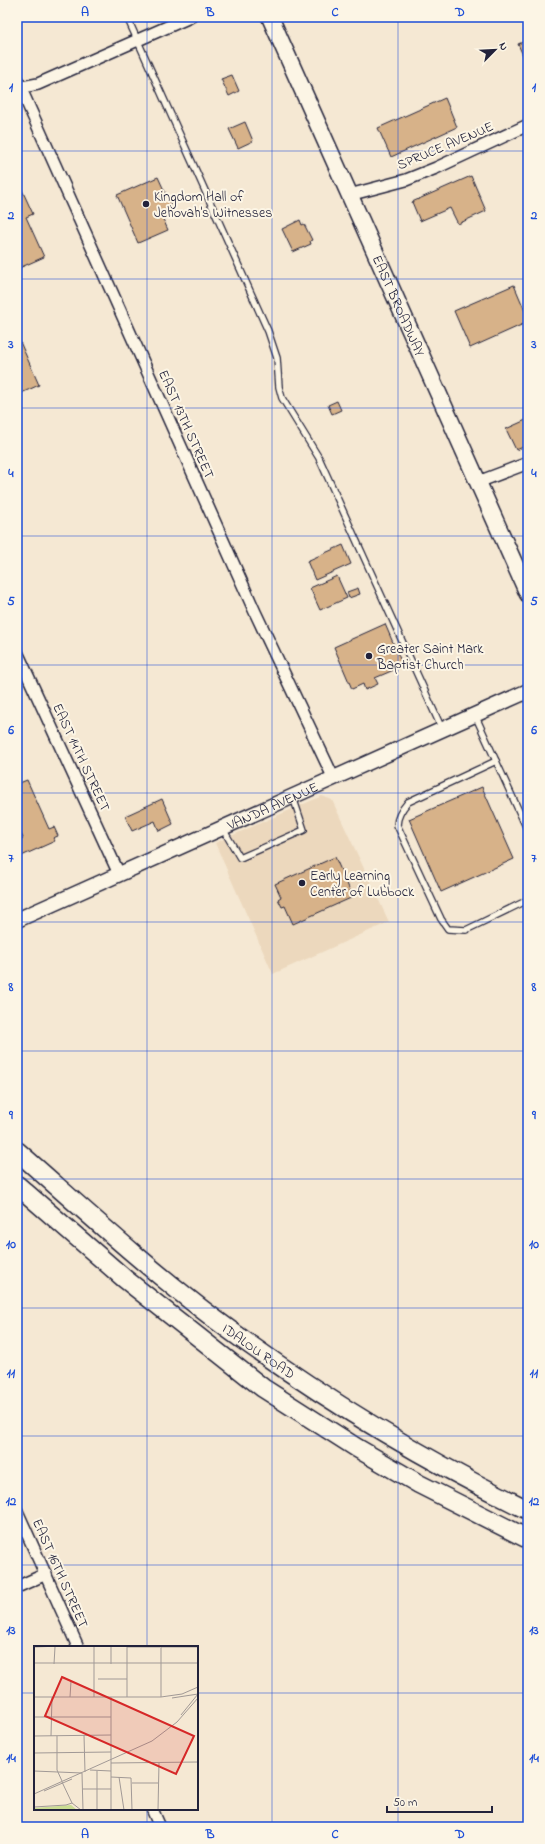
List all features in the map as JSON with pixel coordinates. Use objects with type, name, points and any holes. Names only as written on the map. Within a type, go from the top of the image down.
[{"type":"main road","name":"EAST BROADWAY","points":[[270,17],[528,594]]},
{"type":"main road","name":"IDALOU ROAD","points":[[17,1151],[173,1286],[279,1366],[347,1410],[411,1448],[480,1487],[528,1510]]},
{"type":"main road","name":"IDALOU ROAD","points":[[17,1185],[125,1279],[263,1388],[358,1448],[419,1484],[528,1539]]},
{"type":"street","points":[[18,85],[38,84],[190,17]]},
{"type":"street","name":"EAST 13TH STREET","points":[[18,85],[255,612],[334,778]]},
{"type":"street","name":"SPRUCE AVENUE","points":[[349,195],[412,177],[528,125]]},
{"type":"street","points":[[478,482],[528,462]]},
{"type":"street","name":"EAST 14TH STREET","points":[[17,652],[119,874]]},
{"type":"street","name":"VANDA AVENUE","points":[[17,920],[528,691]]},
{"type":"street","name":"EAST 16TH STREET","points":[[17,1511],[78,1646]]},
{"type":"street","points":[[17,1587],[46,1574]]},
{"type":"street","points":[[152,1810],[160,1827]]},
{"type":"lane","points":[[127,17],[268,331],[277,358],[279,387],[282,398],[319,458],[442,730]]},
{"type":"lane","points":[[475,715],[528,831]]},
{"type":"lane","points":[[496,761],[408,802],[401,810],[397,820],[397,825],[441,919],[448,928],[466,930],[528,900]]},
{"type":"lane","points":[[223,828],[240,858],[304,830],[292,797]]},
{"type":"shaded area","name":"Early Learning Center of Lubbock","points":[[322,796],[332,800],[389,922],[273,974],[215,843]]},
{"type":"building","points":[[528,40],[528,67],[518,44]]},
{"type":"building","points":[[232,75],[239,91],[229,96],[221,79]]},
{"type":"building","points":[[445,98],[457,127],[391,157],[378,128]]},
{"type":"building","points":[[245,122],[253,141],[238,148],[229,129]]},
{"type":"building","points":[[471,176],[486,211],[458,224],[450,208],[420,221],[412,202]]},
{"type":"building","name":"Kingdom Hall of Jehovah's Witnesses","points":[[158,177],[175,214],[163,219],[168,230],[138,243],[117,195]]},
{"type":"building","points":[[17,179],[33,214],[26,217],[44,257],[17,269]]},
{"type":"building","points":[[300,220],[302,225],[304,224],[312,240],[310,241],[311,244],[293,252],[282,229]]},
{"type":"building","points":[[514,285],[528,318],[528,322],[470,348],[454,311]]},
{"type":"building","points":[[17,335],[39,385],[17,395]]},
{"type":"building","points":[[337,401],[341,410],[332,414],[328,405]]},
{"type":"building","points":[[528,419],[528,445],[516,450],[506,429]]},
{"type":"building","points":[[343,545],[351,564],[315,580],[307,561]]},
{"type":"building","points":[[337,576],[347,598],[320,610],[310,588]]},
{"type":"building","points":[[358,588],[360,594],[349,598],[347,592]]},
{"type":"building","name":"Greater Saint Mark Baptist Church","points":[[385,624],[403,666],[375,678],[378,684],[365,690],[363,684],[352,689],[334,647]]},
{"type":"building","points":[[27,780],[49,829],[54,827],[58,836],[53,838],[55,841],[17,858],[17,841],[23,838],[17,825],[17,784]]},
{"type":"building","points":[[482,787],[514,859],[441,892],[409,819]]},
{"type":"building","points":[[162,799],[173,824],[159,831],[155,821],[132,831],[125,816]]},
{"type":"building","points":[[335,857],[353,897],[293,924],[285,906],[282,907],[278,899],[281,897],[275,884]]},
{"type":"place","name":"Kingdom Hall of Jehovah's Witnesses","points":[[146,204]]},
{"type":"place","name":"Greater Saint Mark Baptist Church","points":[[369,656]]},
{"type":"place","name":"Early Learning Center of Lubbock","points":[[302,883]]}]
